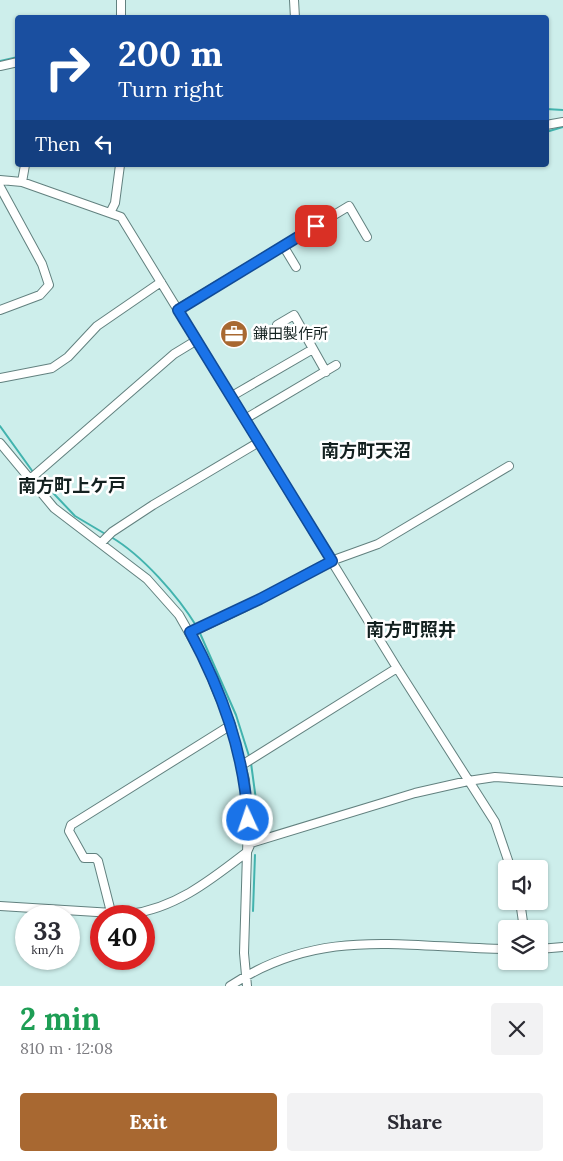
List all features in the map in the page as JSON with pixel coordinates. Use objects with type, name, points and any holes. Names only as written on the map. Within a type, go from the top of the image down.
[{"type":"street","points":[[121,0],[121,15]]},
{"type":"street","points":[[294,0],[295,15]]},
{"type":"street","points":[[0,66],[15,63]]},
{"type":"street","points":[[549,124],[563,122]]},
{"type":"street","points":[[22,182],[25,167]]},
{"type":"street","points":[[110,213],[115,203],[120,167]]},
{"type":"street","points":[[0,180],[22,182],[121,217],[397,668],[500,832],[508,860]]},
{"type":"street","points":[[0,187],[49,280],[47,288],[40,295],[0,310]]},
{"type":"street","points":[[178,310],[349,206],[368,237]]},
{"type":"street","points":[[284,247],[296,267]]},
{"type":"street","points":[[0,377],[52,368],[68,357],[96,326],[161,282]]},
{"type":"street","points":[[277,325],[294,315],[326,372]]},
{"type":"street","points":[[34,476],[174,354],[197,340]]},
{"type":"street","points":[[232,396],[313,349]]},
{"type":"street","points":[[245,419],[336,365]]},
{"type":"street","points":[[106,538],[259,442]]},
{"type":"street","points":[[0,443],[34,476],[54,508],[106,538],[148,579],[195,630],[204,659],[248,761],[246,794],[245,976],[247,986]]},
{"type":"street","points":[[195,630],[332,561],[378,544],[509,466]]},
{"type":"street","points":[[248,761],[397,668]]},
{"type":"street","points":[[108,905],[98,862],[95,858],[84,858],[69,831],[71,825],[231,725]]},
{"type":"street","points":[[155,910],[186,896],[247,852],[251,842],[415,793],[468,781],[495,777],[563,782]]},
{"type":"street","points":[[0,906],[90,911]]},
{"type":"street","points":[[230,986],[245,976],[293,954],[334,947],[393,943],[498,949]]},
{"type":"street","points":[[548,948],[563,947]]},
{"type":"waterway","points":[[0,61],[15,58]]},
{"type":"waterway","points":[[549,109],[563,110]]},
{"type":"waterway","points":[[549,131],[563,127]]},
{"type":"waterway","points":[[0,426],[33,472]]},
{"type":"waterway","points":[[37,476],[75,516],[107,535]]},
{"type":"waterway","points":[[111,537],[147,565],[180,602],[197,627]]},
{"type":"waterway","points":[[199,631],[236,715],[249,756]]},
{"type":"waterway","points":[[251,763],[256,800],[256,838]]},
{"type":"waterway","points":[[253,911],[255,855]]},
{"type":"place","name":"鎌田製作所","points":[[234,334]]},
{"type":"district","name":"南方町天沼","points":[[366,451]]},
{"type":"district","name":"南方町上ケ戸","points":[[72,486]]},
{"type":"district","name":"南方町照井","points":[[411,630]]},
{"type":"route","points":[[248,820],[245,780],[237,743],[210,672],[190,632],[243,608],[332,561],[178,310],[316,226]]}]
